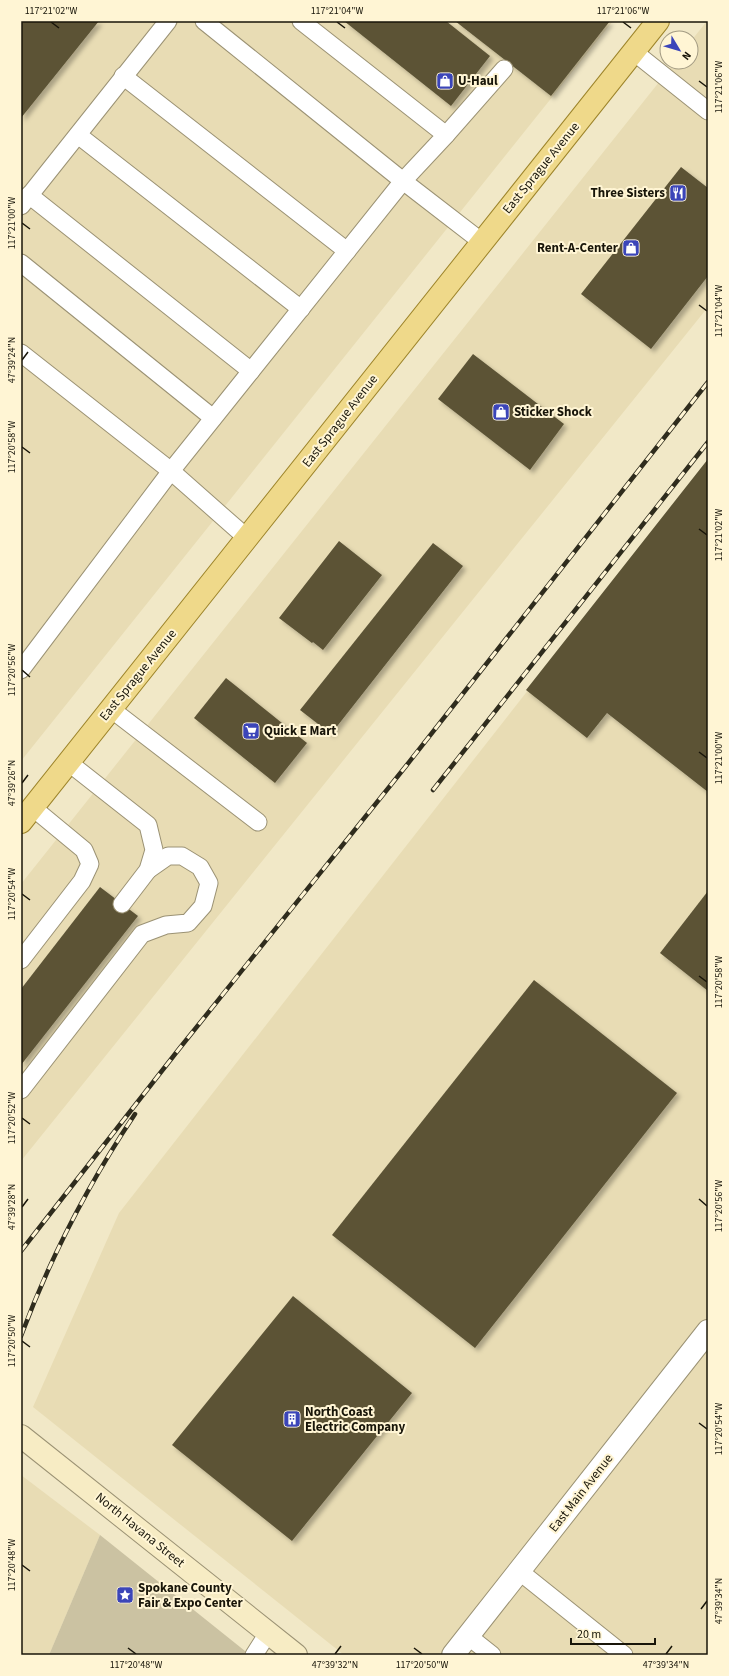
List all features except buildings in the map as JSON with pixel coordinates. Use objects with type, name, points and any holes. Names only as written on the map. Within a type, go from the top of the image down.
[{"type":"main road","name":"East Sprague Avenue","points":[[24,817],[658,21]]},
{"type":"street","name":"East Main Avenue","points":[[453,1655],[708,1331]]},
{"type":"street","name":"North Havana Street","points":[[21,1436],[296,1655]]},
{"type":"lane","points":[[168,21],[25,200],[251,370]]},
{"type":"lane","points":[[204,21],[403,181],[482,242]]},
{"type":"lane","points":[[301,21],[446,135]]},
{"type":"lane","points":[[634,52],[708,111]]},
{"type":"lane","points":[[21,670],[171,471],[403,181],[504,70]]},
{"type":"lane","points":[[123,76],[347,251]]},
{"type":"lane","points":[[78,135],[301,309]]},
{"type":"lane","points":[[21,263],[214,418]]},
{"type":"lane","points":[[21,353],[171,471],[247,538]]},
{"type":"lane","points":[[111,709],[258,822]]},
{"type":"lane","points":[[68,762],[148,826],[154,850],[148,870]]},
{"type":"lane","points":[[21,960],[82,881],[90,864],[84,850],[24,817]]},
{"type":"lane","points":[[21,1090],[142,934],[166,925],[188,923],[203,906],[209,884],[200,867],[182,856],[168,856],[148,870],[122,904]]},
{"type":"lane","points":[[519,1571],[624,1655]]},
{"type":"lane","points":[[254,1655],[268,1633]]},
{"type":"lane","points":[[468,1636],[492,1655]]},
{"type":"shaded area","points":[[21,21],[613,21],[21,761]]},
{"type":"shaded area","points":[[707,21],[708,307],[21,1161],[21,884],[669,70],[699,70],[699,31]]},
{"type":"shaded area","points":[[708,460],[708,1655],[344,1655],[33,1407],[119,1213]]},
{"type":"shaded area","points":[[21,1475],[100,1535],[49,1655],[21,1655]]},
{"type":"shaded area","name":"Spokane County Fair & Expo Center","points":[[100,1535],[250,1655],[49,1655]]},
{"type":"railway","points":[[21,1251],[179,1049],[406,766],[708,382]]},
{"type":"railway","points":[[433,790],[708,442]]},
{"type":"railway","points":[[21,1336],[45,1278],[86,1194],[135,1114]]},
{"type":"place","name":"U-Haul","points":[[445,81]]},
{"type":"place","name":"Three Sisters","points":[[678,193]]},
{"type":"place","name":"Rent-A-Center","points":[[631,248]]},
{"type":"place","name":"Sticker Shock","points":[[501,412]]},
{"type":"place","name":"Quick E Mart","points":[[251,731]]},
{"type":"place","name":"North Coast Electric Company","points":[[292,1419]]},
{"type":"place","name":"Spokane County Fair & Expo Center","points":[[125,1595]]}]
